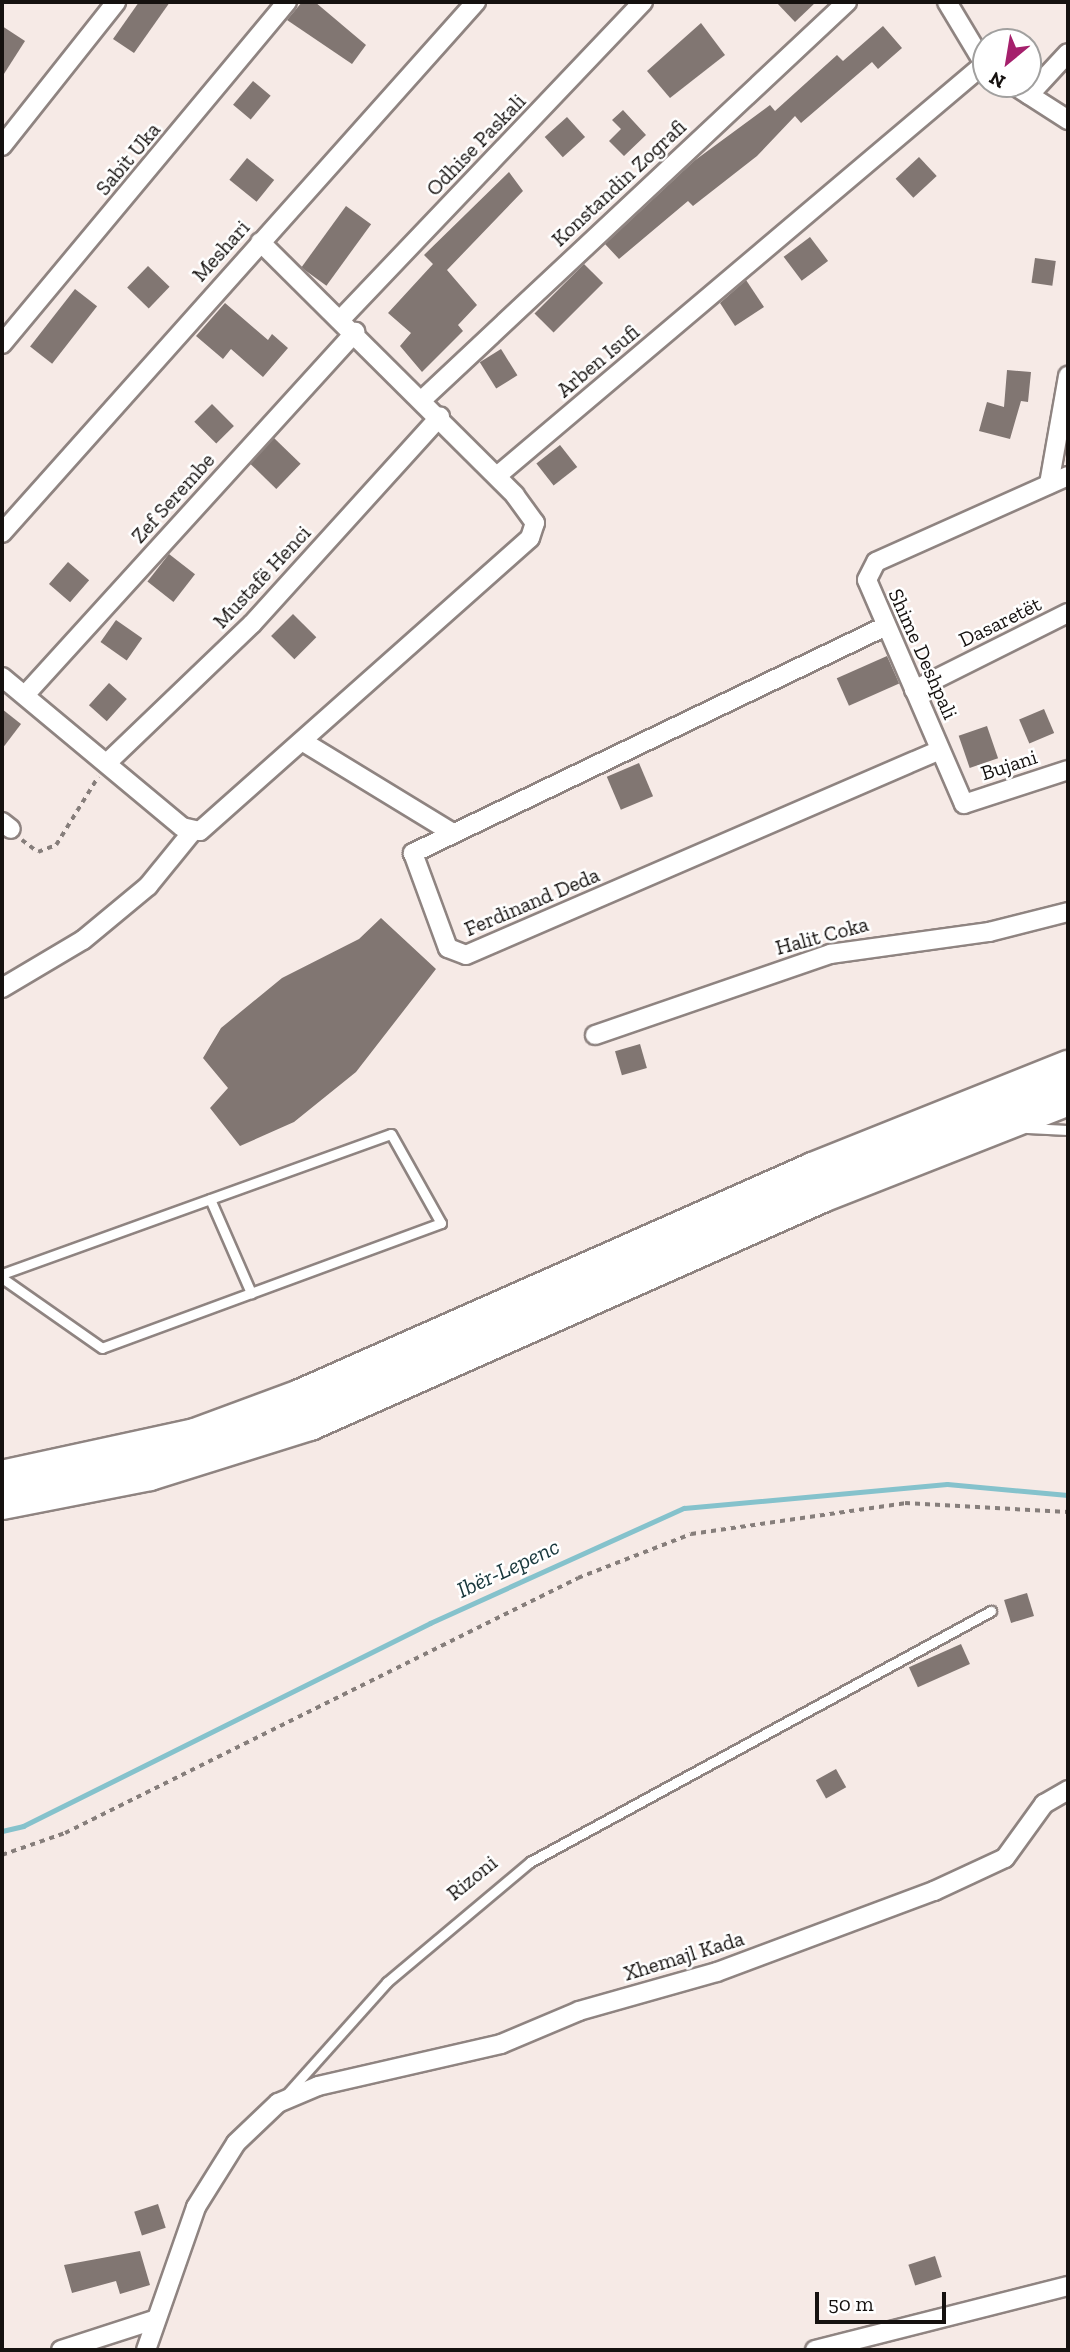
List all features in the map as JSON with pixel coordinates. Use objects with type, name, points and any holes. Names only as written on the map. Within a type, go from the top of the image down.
[{"type":"highway","points":[[2,1477],[195,1435],[300,1396],[813,1169],[1068,1067]]},
{"type":"highway","points":[[2,1503],[150,1474],[310,1424],[994,1126],[1068,1098]]},
{"type":"street","points":[[2,146],[116,2]]},
{"type":"street","name":"Sabit Uka","points":[[2,344],[287,2]]},
{"type":"street","name":"Meshari","points":[[2,533],[475,2]]},
{"type":"street","name":"Odhise Paskali","points":[[341,319],[643,2]]},
{"type":"street","name":"Konstandin Zografi","points":[[423,399],[847,2]]},
{"type":"street","points":[[947,2],[972,44]]},
{"type":"street","points":[[1042,81],[1068,53]]},
{"type":"street","name":"Arben Isufi","points":[[497,476],[972,77]]},
{"type":"street","points":[[1034,98],[1068,120]]},
{"type":"street","points":[[2,988],[83,940],[148,886],[192,832],[302,741],[530,538],[535,523],[497,476],[423,399],[260,242]]},
{"type":"street","name":"Zef Serembe","points":[[24,695],[355,332]]},
{"type":"street","points":[[1049,484],[1068,376]]},
{"type":"street","name":"Mustafë Henci","points":[[108,761],[252,624],[440,417]]},
{"type":"street","name":"Shime Deshpali","points":[[964,804],[867,580],[876,562],[1068,476]]},
{"type":"street","name":"Dasaretët","points":[[914,690],[1068,613]]},
{"type":"street","name":"Ferdinand Deda","points":[[886,626],[413,853],[448,948],[460,956],[940,750]]},
{"type":"street","points":[[2,677],[192,832]]},
{"type":"street","points":[[302,741],[453,833]]},
{"type":"street","name":"Bujani","points":[[964,804],[1068,770]]},
{"type":"street","name":"Halit Coka","points":[[595,1035],[830,954],[989,932],[1068,912]]},
{"type":"street","name":"Xhemajl Kada","points":[[278,2104],[318,2086],[500,2044],[579,2011],[717,1972],[934,1891],[1005,1858],[1044,1804],[1068,1790]]},
{"type":"street","name":"Rizoni","points":[[146,2350],[153,2320],[196,2207],[220,2165],[278,2104]]},
{"type":"street","points":[[815,2350],[1068,2286]]},
{"type":"street","points":[[61,2350],[153,2320]]},
{"type":"lane","points":[[994,1126],[1068,1130]]},
{"type":"lane","points":[[391,1133],[441,1223],[102,1348],[2,1276],[391,1133]]},
{"type":"lane","points":[[210,1199],[251,1293]]},
{"type":"lane","name":"Rizoni","points":[[278,2104],[387,1982],[530,1862],[991,1611]]},
{"type":"path","points":[[6,826],[38,852],[55,845],[108,761]]},
{"type":"path","points":[[2,1855],[65,1833],[579,1578],[691,1534],[905,1503],[1068,1512]]},
{"type":"building","points":[[139,2],[170,2],[134,53],[113,39]]},
{"type":"building","points":[[302,2],[315,2],[366,45],[352,64],[287,20]]},
{"type":"building","points":[[776,2],[816,2],[795,22]]},
{"type":"building","points":[[701,23],[725,55],[670,98],[647,71]]},
{"type":"building","points":[[2,26],[25,41],[2,77]]},
{"type":"building","points":[[883,26],[902,48],[878,69],[872,62],[801,123],[795,116],[757,156],[693,206],[688,201],[619,259],[605,244],[694,161],[770,105],[775,111],[837,55],[843,61]]},
{"type":"building","points":[[253,81],[271,96],[251,120],[233,105]]},
{"type":"building","points":[[623,110],[646,135],[624,156],[609,141],[621,129],[612,120]]},
{"type":"building","points":[[567,117],[585,137],[563,157],[545,137]]},
{"type":"building","points":[[919,157],[937,176],[913,198],[896,179]]},
{"type":"building","points":[[247,158],[274,180],[257,202],[229,180]]},
{"type":"building","points":[[509,172],[523,191],[447,270],[477,305],[458,325],[463,331],[422,372],[400,346],[411,333],[388,313],[433,264],[424,255]]},
{"type":"building","points":[[346,206],[371,224],[326,286],[301,267]]},
{"type":"building","points":[[810,237],[828,261],[802,281],[784,257]]},
{"type":"building","points":[[1035,258],[1056,261],[1052,286],[1032,283]]},
{"type":"building","points":[[584,264],[603,283],[554,333],[535,313]]},
{"type":"building","points":[[148,266],[170,287],[149,308],[127,288]]},
{"type":"building","points":[[746,280],[764,307],[735,326],[720,303]]},
{"type":"building","points":[[75,289],[97,306],[52,364],[30,347]]},
{"type":"building","points":[[225,303],[268,340],[272,334],[288,348],[263,377],[231,349],[223,359],[196,336]]},
{"type":"building","points":[[501,349],[517,375],[496,389],[480,362]]},
{"type":"building","points":[[1007,370],[1031,372],[1028,402],[1021,401],[1010,439],[979,431],[987,402],[1004,407]]},
{"type":"building","points":[[212,404],[234,426],[216,444],[194,422]]},
{"type":"building","points":[[274,438],[301,464],[276,489],[250,463]]},
{"type":"building","points":[[560,445],[577,467],[554,486],[536,463]]},
{"type":"building","points":[[169,554],[195,574],[173,602],[147,582]]},
{"type":"building","points":[[68,562],[89,580],[70,602],[49,584]]},
{"type":"building","points":[[293,614],[316,637],[294,659],[271,636]]},
{"type":"building","points":[[116,620],[142,638],[127,660],[101,642]]},
{"type":"building","points":[[887,656],[899,683],[849,706],[837,678]]},
{"type":"building","points":[[109,683],[127,699],[107,721],[89,705]]},
{"type":"building","points":[[2,709],[21,724],[2,749]]},
{"type":"building","points":[[1044,709],[1054,733],[1029,743],[1019,720]]},
{"type":"building","points":[[987,726],[998,758],[970,768],[959,736]]},
{"type":"building","points":[[639,763],[653,796],[621,810],[607,777]]},
{"type":"building","points":[[381,918],[436,969],[356,1072],[294,1122],[240,1146],[210,1108],[228,1088],[203,1058],[221,1028],[282,978],[359,939]]},
{"type":"building","points":[[640,1044],[647,1068],[622,1075],[615,1051]]},
{"type":"building","points":[[1027,1593],[1034,1616],[1011,1623],[1004,1600]]},
{"type":"building","points":[[961,1644],[970,1664],[918,1687],[909,1667]]},
{"type":"building","points":[[836,1769],[846,1787],[826,1799],[816,1780]]},
{"type":"building","points":[[158,2204],[166,2228],[142,2236],[134,2212]]},
{"type":"building","points":[[140,2251],[150,2285],[120,2294],[116,2281],[72,2293],[64,2265]]},
{"type":"building","points":[[935,2256],[942,2277],[915,2286],[908,2265]]},
{"type":"waterway","name":"Ibër-Lepenc","points":[[2,1831],[23,1826],[430,1623],[684,1508],[947,1484],[1068,1495]]}]
